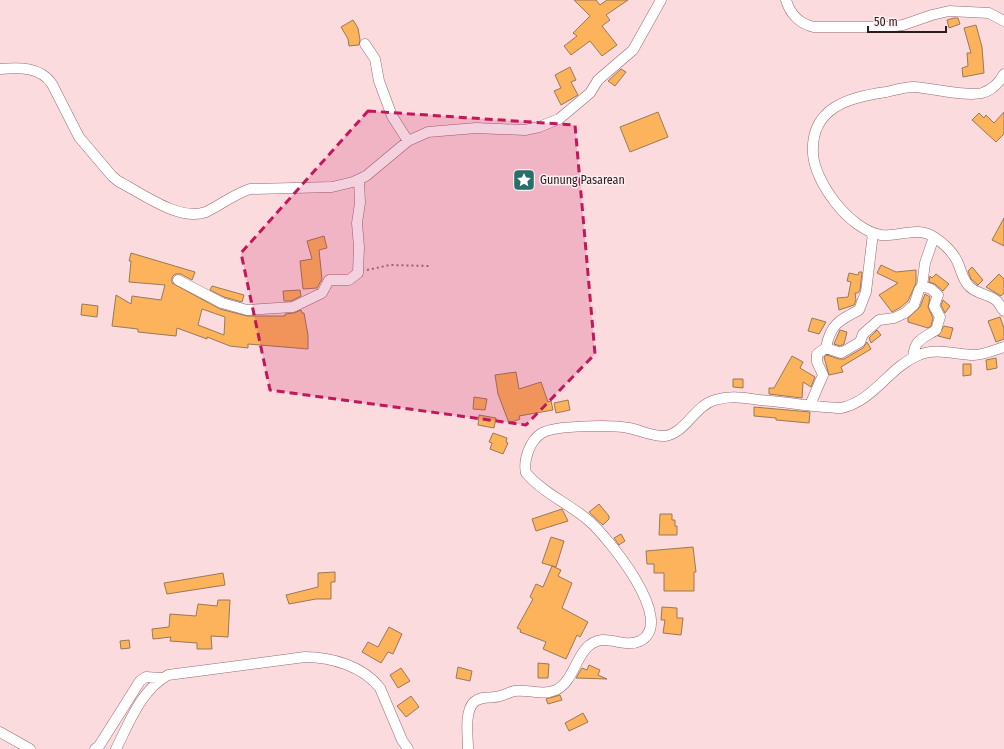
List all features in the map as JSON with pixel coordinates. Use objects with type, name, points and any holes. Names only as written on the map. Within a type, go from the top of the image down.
[{"type":"street","points":[[0,69],[15,67],[26,69],[47,77],[55,89],[79,137],[112,176],[118,181],[178,212],[194,215],[202,213],[239,193],[250,190],[332,187],[359,180],[408,141],[428,132],[476,128],[525,130],[539,127],[559,119],[590,93],[598,80],[633,50],[661,0]]},
{"type":"street","points":[[786,0],[788,6],[797,19],[807,26],[814,27],[887,27],[903,25],[932,14],[949,11],[989,12],[1004,21]]},
{"type":"street","points":[[365,44],[375,58],[380,81],[392,116],[408,141]]},
{"type":"street","points":[[1004,74],[995,86],[983,93],[911,87],[859,96],[842,103],[821,120],[815,132],[813,149],[814,161],[819,178],[828,192],[852,220],[873,233],[888,235],[919,232],[934,237],[957,260],[967,285],[972,289],[996,300],[1004,311]]},
{"type":"street","points":[[178,280],[216,301],[247,310],[292,307],[322,293],[329,280],[349,280],[358,273],[359,247],[357,223],[360,203],[359,180]]},
{"type":"street","points":[[810,405],[823,375],[817,362],[817,354],[826,348],[828,338],[839,320],[859,310],[864,298],[873,233]]},
{"type":"street","points":[[826,348],[841,353],[860,342],[863,334],[880,320],[894,318],[906,313],[914,305],[918,290],[922,286],[925,263],[934,237]]},
{"type":"street","points":[[913,358],[913,347],[920,339],[936,330],[940,317],[934,306],[938,295],[931,289],[922,286]]},
{"type":"street","points":[[468,749],[469,711],[475,701],[484,697],[500,697],[514,691],[543,693],[555,690],[563,685],[583,653],[592,644],[604,640],[637,643],[646,638],[651,628],[651,614],[646,597],[610,545],[588,520],[534,482],[526,473],[525,460],[534,442],[541,433],[584,427],[616,427],[660,436],[668,435],[678,430],[704,405],[729,396],[841,408],[857,403],[898,367],[921,354],[937,352],[975,355],[1004,347]]},
{"type":"street","points":[[95,749],[99,746],[116,722],[140,681],[146,677],[161,678],[177,673],[305,657],[317,657],[348,666],[365,674],[380,688],[402,740],[408,749]]},
{"type":"street","points":[[116,749],[133,715],[146,694],[161,678]]},
{"type":"street","points":[[0,732],[30,749]]},
{"type":"path","points":[[358,273],[390,265],[431,266]]},
{"type":"highlighted area","points":[[368,111],[575,125],[595,354],[526,425],[270,390],[241,253]]},
{"type":"building","points":[[574,0],[596,0],[600,5],[607,0],[628,0],[606,15],[610,20],[602,26],[617,45],[602,56],[590,41],[571,55],[564,46],[577,36],[573,33],[590,16]]},
{"type":"building","points":[[958,18],[960,24],[949,28],[947,20]]},
{"type":"building","points":[[353,20],[358,28],[360,40],[359,45],[349,46],[348,39],[341,27]]},
{"type":"building","points":[[976,25],[982,47],[984,73],[963,77],[962,68],[968,66],[967,53],[971,53],[964,28]]},
{"type":"building","points":[[570,67],[576,80],[571,82],[578,95],[561,105],[554,91],[561,88],[555,75]]},
{"type":"building","points":[[621,69],[626,72],[615,86],[608,81]]},
{"type":"building","points":[[658,112],[668,137],[630,152],[620,127]]},
{"type":"building","points":[[1004,112],[1004,134],[996,142],[972,120],[979,113],[984,118],[986,115],[994,123]]},
{"type":"building","points":[[1004,218],[1004,246],[992,240]]},
{"type":"building","points":[[324,236],[327,248],[319,250],[322,279],[317,288],[303,289],[300,261],[312,259],[307,241]]},
{"type":"building","points":[[131,253],[195,272],[192,280],[181,274],[175,274],[172,277],[172,283],[220,309],[247,316],[285,316],[285,314],[294,313],[301,310],[302,313],[304,313],[308,335],[308,349],[248,344],[248,348],[230,346],[177,328],[176,336],[138,332],[138,329],[112,326],[116,295],[131,304],[132,296],[161,300],[165,285],[129,282],[131,261],[129,261]],"holes":[[[202,309],[225,317],[224,335],[198,325]]]},
{"type":"building","points":[[881,265],[896,272],[916,270],[916,283],[908,301],[892,312],[879,295],[898,283],[877,273]]},
{"type":"building","points":[[972,267],[983,280],[978,285],[971,279],[968,271]]},
{"type":"building","points":[[859,272],[862,272],[860,290],[858,293],[855,293],[856,300],[854,305],[839,310],[837,298],[848,297],[851,282],[847,281],[849,273],[858,275]]},
{"type":"building","points":[[936,274],[949,284],[943,291],[935,284],[929,282],[930,276],[932,278]]},
{"type":"building","points":[[999,274],[1004,279],[1004,293],[1001,296],[986,287]]},
{"type":"building","points":[[212,286],[244,295],[242,302],[224,297],[210,290]]},
{"type":"building","points":[[300,290],[301,296],[291,301],[284,301],[283,291]]},
{"type":"building","points":[[925,294],[930,297],[928,307],[933,318],[931,326],[928,328],[908,322],[908,318],[920,307]]},
{"type":"building","points":[[943,300],[950,306],[945,313],[941,305]]},
{"type":"building","points":[[82,304],[98,306],[97,317],[81,315]]},
{"type":"building","points":[[1000,317],[1004,328],[1004,339],[996,342],[988,321]]},
{"type":"building","points":[[812,318],[826,322],[819,334],[808,331]]},
{"type":"building","points":[[944,326],[953,328],[950,339],[938,336]]},
{"type":"building","points":[[840,330],[847,332],[844,344],[840,346],[834,344]]},
{"type":"building","points":[[877,330],[881,335],[871,343],[869,338]]},
{"type":"building","points":[[867,342],[871,349],[841,367],[843,372],[829,375],[824,357],[827,355],[844,359],[863,348]]},
{"type":"building","points":[[792,356],[803,362],[800,368],[815,377],[811,387],[803,382],[802,398],[769,394],[769,388],[774,388]]},
{"type":"building","points":[[996,358],[997,368],[987,370],[986,360]]},
{"type":"building","points":[[963,364],[971,364],[971,375],[963,376]]},
{"type":"building","points":[[516,372],[519,389],[541,382],[548,402],[551,401],[553,410],[519,416],[520,419],[509,423],[498,394],[495,375]]},
{"type":"building","points":[[733,379],[743,379],[743,388],[733,387]]},
{"type":"building","points":[[474,397],[487,399],[485,410],[473,409]]},
{"type":"building","points":[[568,400],[570,410],[556,413],[554,403]]},
{"type":"building","points":[[754,407],[810,412],[809,423],[754,416]]},
{"type":"building","points":[[479,415],[496,418],[494,428],[478,425]]},
{"type":"building","points":[[493,433],[507,438],[506,442],[508,443],[503,454],[490,449],[492,443],[489,442]]},
{"type":"building","points":[[599,504],[609,516],[609,519],[603,525],[589,512]]},
{"type":"building","points":[[562,509],[568,521],[536,531],[532,519]]},
{"type":"building","points":[[660,514],[672,514],[672,520],[675,520],[675,526],[677,526],[677,535],[659,535]]},
{"type":"building","points":[[621,534],[625,541],[619,545],[614,538]]},
{"type":"building","points":[[551,537],[564,541],[556,567],[542,563]]},
{"type":"building","points":[[693,547],[696,572],[694,572],[694,591],[664,591],[664,573],[654,573],[654,564],[647,564],[646,551]]},
{"type":"building","points":[[552,566],[561,570],[558,576],[572,583],[562,608],[588,622],[580,637],[577,635],[566,659],[543,649],[546,642],[520,632],[521,630],[517,628],[533,599],[530,597],[536,584],[543,587]]},
{"type":"building","points":[[335,572],[335,582],[331,582],[331,599],[316,599],[289,604],[286,595],[318,587],[318,573]]},
{"type":"building","points":[[223,573],[225,585],[167,594],[164,583]]},
{"type":"building","points":[[218,600],[230,600],[228,637],[211,636],[212,649],[197,649],[197,643],[170,641],[171,637],[153,639],[152,629],[169,627],[170,614],[196,616],[198,604],[217,606]]},
{"type":"building","points":[[662,607],[677,608],[677,618],[683,618],[681,635],[663,633],[665,620],[661,620]]},
{"type":"building","points":[[389,627],[402,634],[393,654],[388,652],[381,663],[362,652],[368,642],[378,647]]},
{"type":"building","points":[[129,640],[130,648],[121,649],[120,641]]},
{"type":"building","points":[[538,663],[549,664],[548,678],[538,678]]},
{"type":"building","points":[[589,665],[600,670],[598,675],[607,679],[576,678],[582,668],[587,670]]},
{"type":"building","points":[[458,667],[472,671],[470,681],[456,678]]},
{"type":"building","points":[[401,668],[410,681],[398,688],[390,675]]},
{"type":"building","points":[[560,695],[562,700],[548,704],[546,699]]},
{"type":"building","points":[[411,696],[419,707],[406,717],[397,706]]},
{"type":"building","points":[[583,713],[588,722],[569,731],[565,723]]},
{"type":"place","name":"Gunung Pasarean","points":[[524,180]]}]
